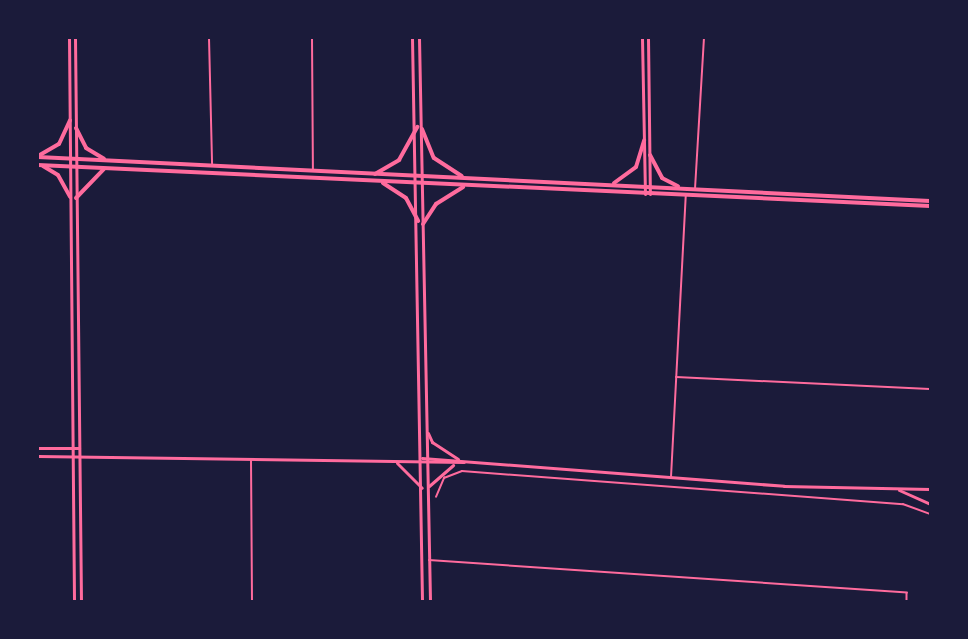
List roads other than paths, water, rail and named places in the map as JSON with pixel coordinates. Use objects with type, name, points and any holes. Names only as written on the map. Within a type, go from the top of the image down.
[{"type":"main road","points":[[38,157],[59,144],[70,120]]},
{"type":"main road","points":[[76,128],[86,147],[108,161]]},
{"type":"main road","points":[[374,174],[399,160],[419,128]]},
{"type":"main road","points":[[419,128],[434,158],[465,177]]},
{"type":"main road","points":[[610,184],[636,167],[644,140]]},
{"type":"main road","points":[[650,154],[662,178],[684,189]]},
{"type":"main road","points":[[38,157],[930,201]]},
{"type":"main road","points":[[38,165],[930,206]]},
{"type":"main road","points":[[38,165],[58,176],[73,197],[87,181],[107,168]]},
{"type":"main road","points":[[376,181],[402,194],[418,220]]},
{"type":"main road","points":[[423,224],[436,204],[465,186]]},
{"type":"street","points":[[69,38],[81,602]]},
{"type":"street","points":[[74,602],[75,38]]},
{"type":"street","points":[[209,38],[212,165]]},
{"type":"street","points":[[312,38],[312,171]]},
{"type":"street","points":[[412,38],[424,176],[430,602]]},
{"type":"street","points":[[419,38],[417,184],[422,602]]},
{"type":"street","points":[[642,38],[644,140],[648,186]]},
{"type":"street","points":[[647,194],[650,154],[648,38]]},
{"type":"street","points":[[694,189],[704,38]]},
{"type":"street","points":[[917,38],[930,38]]},
{"type":"street","points":[[671,477],[687,195]]},
{"type":"street","points":[[676,377],[930,389]]},
{"type":"street","points":[[427,430],[432,442],[459,461]]},
{"type":"street","points":[[38,448],[79,448]]},
{"type":"street","points":[[38,456],[396,463],[466,461],[671,477],[899,490],[930,489]]},
{"type":"street","points":[[422,458],[459,461]]},
{"type":"street","points":[[251,459],[252,602]]},
{"type":"street","points":[[428,487],[443,470],[459,461]]},
{"type":"street","points":[[396,463],[422,488]]},
{"type":"street","points":[[899,490],[930,504]]},
{"type":"lane","points":[[436,496],[444,478],[462,471],[903,504],[930,514]]},
{"type":"lane","points":[[429,560],[907,593],[907,602]]}]
